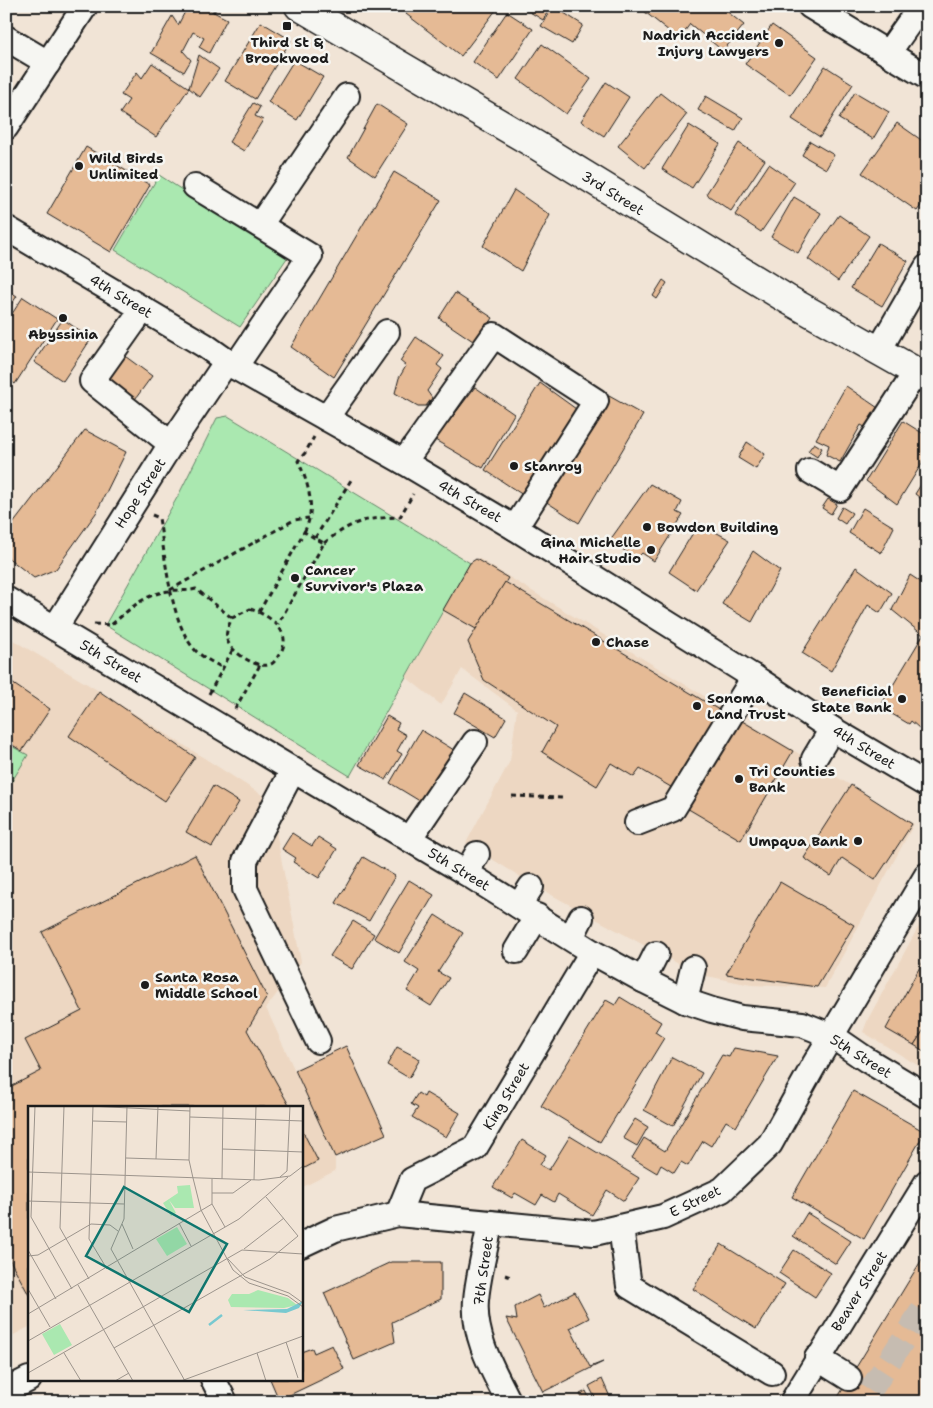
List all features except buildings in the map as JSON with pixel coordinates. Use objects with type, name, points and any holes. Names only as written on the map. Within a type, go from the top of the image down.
[{"type":"main road","name":"3rd Street","points":[[299,6],[536,145],[787,299],[924,376]]},
{"type":"street","points":[[6,127],[85,6]]},
{"type":"street","points":[[810,6],[927,77]]},
{"type":"street","points":[[881,49],[904,6]]},
{"type":"street","points":[[881,49],[921,6]]},
{"type":"street","points":[[6,38],[48,63]]},
{"type":"street","points":[[195,186],[260,225],[347,96]]},
{"type":"street","name":"Hope Street","points":[[55,628],[171,444],[310,256],[260,225]]},
{"type":"street","name":"4th Street","points":[[6,228],[143,309],[231,364],[516,528],[754,677],[832,729],[927,785]]},
{"type":"street","points":[[879,350],[927,267]]},
{"type":"street","points":[[143,309],[92,381],[171,444]]},
{"type":"street","points":[[326,418],[387,332]]},
{"type":"street","points":[[414,468],[494,335],[596,401],[516,528]]},
{"type":"street","points":[[810,471],[840,489],[924,376]]},
{"type":"street","name":"5th Street","points":[[6,599],[409,839],[471,864],[529,903],[576,928],[592,952],[643,980],[685,1001],[742,1018],[802,1024],[832,1036],[867,1060],[927,1096]]},
{"type":"street","points":[[637,823],[673,810],[754,677]]},
{"type":"street","points":[[814,759],[832,729]]},
{"type":"street","points":[[409,839],[475,742]]},
{"type":"street","points":[[293,770],[245,861],[245,889],[318,1041]]},
{"type":"street","name":"E Street","points":[[302,1245],[335,1229],[398,1214],[594,1233],[664,1217],[722,1190],[770,1144],[927,875]]},
{"type":"street","points":[[516,951],[529,903]]},
{"type":"street","name":"King Street","points":[[398,1214],[412,1180],[475,1148],[592,952]]},
{"type":"street","points":[[643,980],[656,954]]},
{"type":"street","points":[[685,1001],[693,968]]},
{"type":"street","name":"Beaver Street","points":[[792,1402],[817,1358],[927,1182]]},
{"type":"street","name":"7th Street","points":[[490,1223],[476,1300],[479,1334],[491,1367],[509,1402]]},
{"type":"street","points":[[621,1227],[629,1286],[772,1373]]},
{"type":"street","points":[[817,1358],[849,1378]]},
{"type":"street","points":[[6,1391],[28,1380]]},
{"type":"street","points":[[214,1380],[225,1402]]},
{"type":"path","points":[[213,12],[217,6]]},
{"type":"path","points":[[259,612],[304,532],[309,518],[308,484],[298,461],[306,453],[326,418]]},
{"type":"path","points":[[278,624],[324,543],[344,527],[370,518],[400,517],[414,468]]},
{"type":"path","points":[[315,538],[351,480]]},
{"type":"path","points":[[133,504],[159,518],[169,590],[184,631],[196,651],[223,668]]},
{"type":"path","points":[[101,624],[111,625],[145,597],[169,590],[294,520],[309,518]]},
{"type":"path","points":[[304,532],[324,543]]},
{"type":"path","points":[[169,590],[187,592],[196,589],[232,618]]},
{"type":"path","points":[[250,609],[259,612],[278,624],[285,637],[285,644],[275,662],[268,665],[260,665],[233,649],[227,641],[226,630],[232,618],[250,609]]},
{"type":"path","points":[[198,714],[233,649]]},
{"type":"path","points":[[224,729],[260,665]]},
{"type":"path","points":[[512,796],[562,798]]},
{"type":"path","points":[[505,1275],[511,1277]]},
{"type":"shaded area","points":[[478,558],[914,824],[825,988],[751,985],[697,974],[537,887],[466,843],[510,761],[517,710],[462,669],[441,705],[406,677],[470,563]]},
{"type":"shaded area","name":"Santa Rosa Middle School","points":[[6,636],[99,691],[270,800],[301,962],[266,1008],[335,1158],[335,1171],[302,1188],[302,1106],[28,1106],[28,1328],[6,1339]]},
{"type":"shaded area","points":[[927,911],[927,1071],[863,1032],[868,1019]]},
{"type":"green space","points":[[159,175],[287,258],[240,327],[115,250]]},
{"type":"green space","points":[[228,416],[470,563],[350,776],[105,625],[178,496],[217,418]]},
{"type":"green space","points":[[6,743],[28,755],[6,791]]},
{"type":"tunnel","points":[[870,1391],[927,1303]]},
{"type":"place","name":"Third St & Brookwood","points":[[287,26]]},
{"type":"place","name":"Nadrich Accident Injury Lawyers","points":[[779,43]]},
{"type":"place","name":"Wild Birds Unlimited","points":[[79,166]]},
{"type":"place","name":"Abyssinia","points":[[63,318]]},
{"type":"place","name":"Stanroy","points":[[514,466]]},
{"type":"place","name":"Bowdon Building","points":[[647,527]]},
{"type":"place","name":"Gina Michelle Hair Studio","points":[[651,550]]},
{"type":"place","name":"Cancer Survivor's Plaza","points":[[295,578]]},
{"type":"place","name":"Chase","points":[[596,642]]},
{"type":"place","name":"Beneficial State Bank","points":[[902,699]]},
{"type":"place","name":"Sonoma Land Trust","points":[[697,706]]},
{"type":"place","name":"Tri Counties Bank","points":[[739,779]]},
{"type":"place","name":"Umpqua Bank","points":[[858,841]]},
{"type":"place","name":"Santa Rosa Middle School","points":[[145,985]]}]
